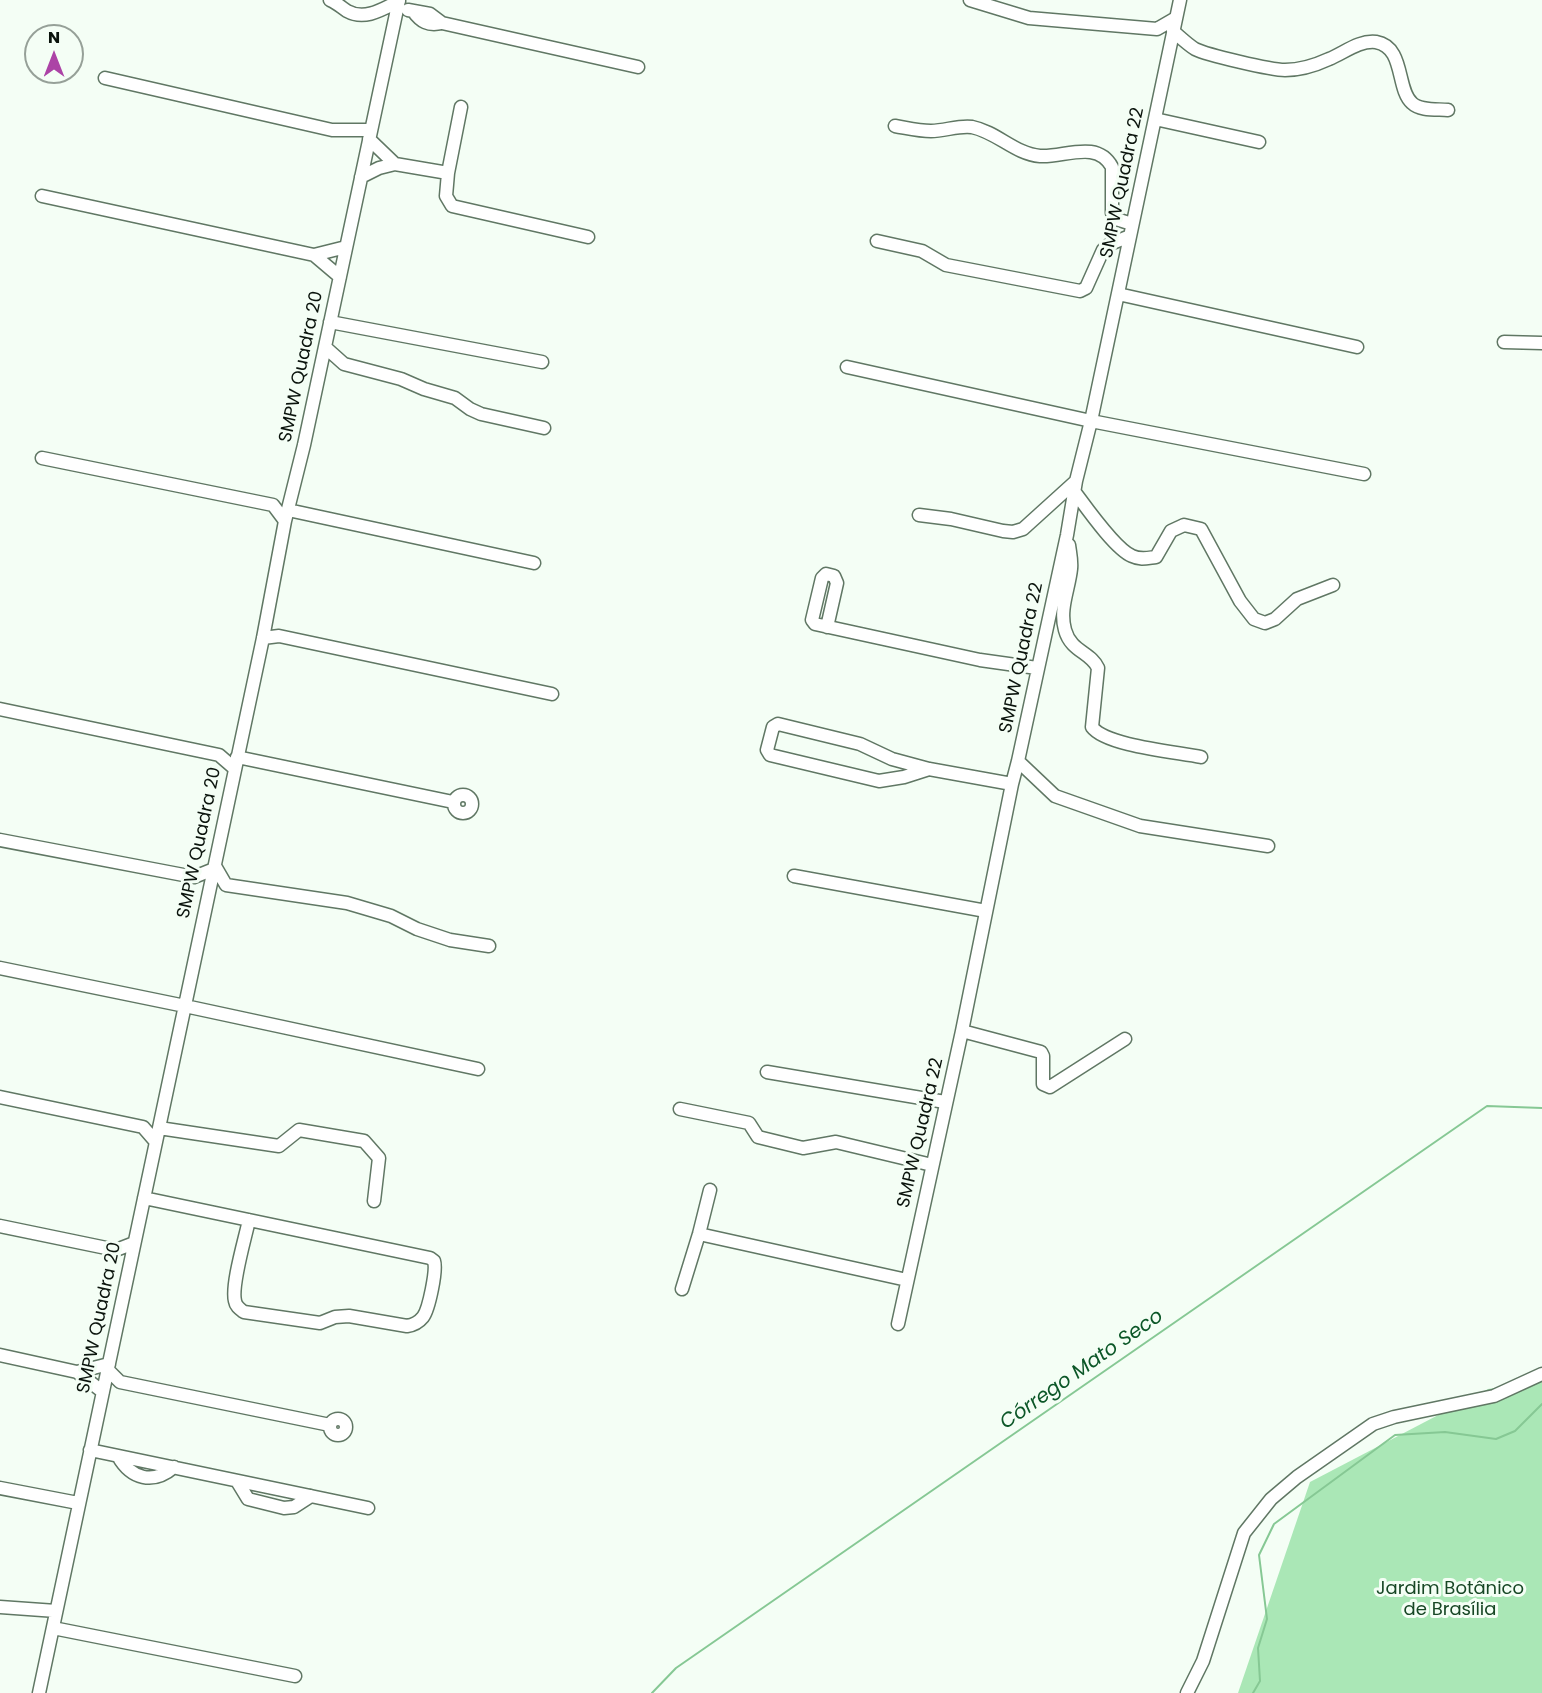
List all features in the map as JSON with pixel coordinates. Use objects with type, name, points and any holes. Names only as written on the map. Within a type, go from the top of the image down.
[{"type":"street","points":[[330,0],[347,11],[363,15],[376,13],[398,3],[413,11],[430,14],[442,23],[638,67]]},
{"type":"street","points":[[970,0],[1029,18],[1157,29],[1176,18]]},
{"type":"street","name":"SMPW Quadra 22","points":[[898,1324],[1180,0]]},
{"type":"street","name":"SMPW Quadra 20","points":[[39,1693],[263,638],[286,516],[304,445],[398,3]]},
{"type":"street","points":[[1173,31],[1188,44],[1203,52],[1284,70],[1306,67],[1329,60],[1362,43],[1378,42],[1390,50],[1399,67],[1411,103],[1421,108],[1448,110]]},
{"type":"street","points":[[105,78],[332,130],[370,135],[395,164]]},
{"type":"street","points":[[461,107],[448,173],[446,196],[452,206],[588,237]]},
{"type":"street","points":[[1155,118],[1259,142]]},
{"type":"street","points":[[877,241],[922,251],[946,265],[1080,291],[1086,288],[1106,247],[1131,230],[1116,219],[1112,213],[1113,172],[1109,161],[1102,156],[1086,151],[1046,156],[1029,154],[974,128],[958,127],[933,131],[895,126]]},
{"type":"street","points":[[361,177],[379,168],[395,164],[448,173]]},
{"type":"street","points":[[42,196],[314,255],[346,247]]},
{"type":"street","points":[[314,255],[340,277]]},
{"type":"street","points":[[1118,294],[1357,347]]},
{"type":"street","points":[[330,321],[542,362]]},
{"type":"street","points":[[1504,342],[1542,343]]},
{"type":"street","points":[[325,347],[344,364],[401,379],[455,398],[481,414],[544,428]]},
{"type":"street","points":[[318,377],[344,364]]},
{"type":"street","points":[[847,367],[1090,421],[1365,474]]},
{"type":"street","points":[[42,459],[273,505],[286,516],[534,563]]},
{"type":"street","points":[[919,515],[1013,532],[1023,529],[1075,486],[1111,538],[1130,556],[1142,559],[1156,557],[1171,531],[1184,525],[1201,529],[1240,601],[1254,619],[1265,623],[1275,619],[1297,599],[1333,585]]},
{"type":"street","points":[[273,505],[292,490]]},
{"type":"street","points":[[1067,535],[1071,566],[1063,612],[1065,630],[1072,645],[1096,663],[1098,668],[1092,727],[1096,732],[1124,743],[1202,757]]},
{"type":"street","points":[[828,627],[837,583],[834,576],[826,574],[822,578],[812,620],[815,624],[828,627],[980,660],[1037,668]]},
{"type":"street","points":[[814,611],[830,613]]},
{"type":"street","points":[[266,622],[279,636]]},
{"type":"street","points":[[263,638],[279,636],[552,694]]},
{"type":"street","points":[[0,709],[453,802]]},
{"type":"street","points":[[929,769],[904,777],[879,781],[770,755],[767,750],[773,727],[778,724],[860,744],[892,759],[929,769],[1012,784]]},
{"type":"street","points":[[219,754],[237,757]]},
{"type":"street","points":[[1018,761],[1055,796],[1140,826],[1268,846]]},
{"type":"street","points":[[0,840],[195,877],[214,867],[226,885]]},
{"type":"street","points":[[794,876],[986,911]]},
{"type":"street","points":[[195,877],[208,893],[226,885],[347,903],[391,916],[417,929],[450,940],[489,946]]},
{"type":"street","points":[[0,968],[478,1069]]},
{"type":"street","points":[[962,1031],[1041,1052],[1043,1084],[1050,1087],[1125,1039]]},
{"type":"street","points":[[767,1072],[945,1102]]},
{"type":"street","points":[[0,1096],[142,1127],[160,1124],[279,1146],[299,1130],[364,1141],[379,1158],[374,1201]]},
{"type":"street","points":[[680,1109],[749,1124],[758,1137],[803,1148],[836,1142],[932,1165]]},
{"type":"street","points":[[142,1127],[156,1142]]},
{"type":"street","points":[[682,1289],[710,1190]]},
{"type":"street","points":[[144,1198],[249,1220],[430,1258],[434,1261],[436,1270],[425,1315],[416,1323],[407,1326],[350,1316],[335,1317],[320,1323],[244,1312],[235,1303],[235,1291],[249,1220]]},
{"type":"street","points":[[0,1226],[116,1250],[134,1243]]},
{"type":"street","points":[[699,1234],[907,1280]]},
{"type":"street","points":[[116,1250],[129,1266]]},
{"type":"street","points":[[0,1355],[77,1372],[109,1367],[120,1382]]},
{"type":"street","points":[[91,1383],[94,1368]]},
{"type":"street","points":[[77,1372],[104,1390],[120,1382],[330,1425]]},
{"type":"street","points":[[1187,1693],[1203,1661],[1244,1533],[1272,1499],[1298,1477],[1373,1424],[1394,1417],[1494,1396],[1542,1374]]},
{"type":"street","points":[[90,1450],[368,1508]]},
{"type":"street","points":[[0,1488],[78,1503]]},
{"type":"street","points":[[0,1607],[56,1611]]},
{"type":"street","points":[[53,1628],[295,1676]]},
{"type":"green space","name":"Jardim Botânico de Brasília","points":[[1542,1380],[1542,1693],[1238,1693],[1310,1482],[1488,1389]]},
{"type":"waterway","name":"Córrego Mato Seco","points":[[652,1693],[676,1668],[1487,1106],[1542,1108]]},
{"type":"waterway","points":[[1253,1693],[1260,1681],[1258,1648],[1267,1619],[1259,1555],[1274,1524],[1395,1435],[1445,1432],[1496,1439],[1515,1431],[1542,1404]]}]
